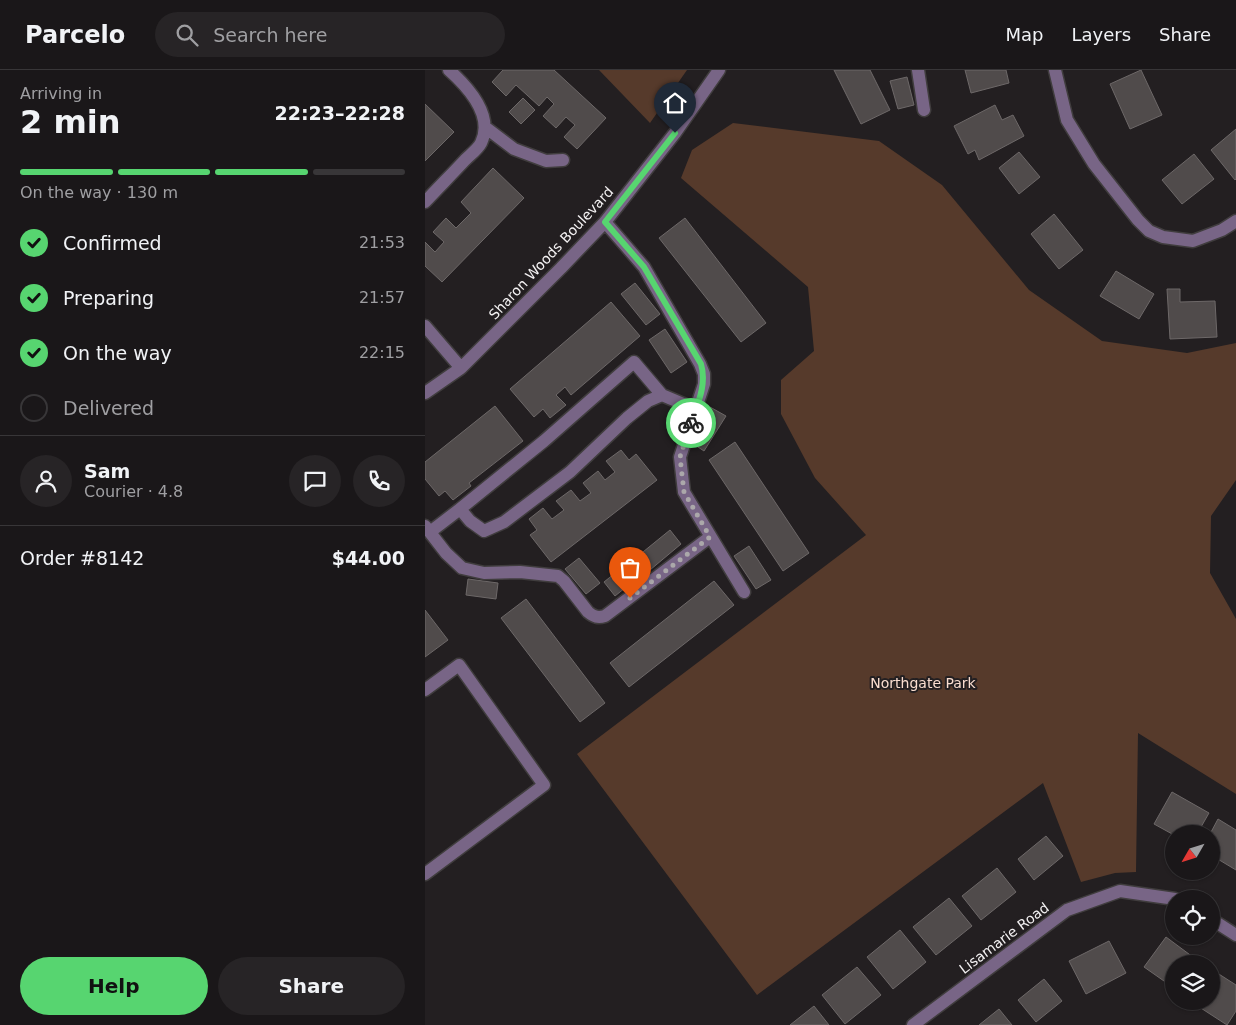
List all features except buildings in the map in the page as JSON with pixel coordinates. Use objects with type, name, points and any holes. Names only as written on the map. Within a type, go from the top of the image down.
[{"type":"street","points":[[425,202],[481,144],[485,127],[481,111],[473,97],[459,78],[449,70]]},
{"type":"street","name":"Sharon Woods Boulevard","points":[[425,393],[461,368],[605,222],[675,133],[719,70]]},
{"type":"street","points":[[918,70],[924,110]]},
{"type":"street","points":[[1055,70],[1067,120],[1094,164],[1138,220],[1149,231],[1163,237],[1193,241],[1222,230],[1236,221]]},
{"type":"street","points":[[485,127],[514,150],[546,161],[563,160]]},
{"type":"street","points":[[605,222],[644,267],[701,364],[704,384],[680,457],[684,492],[744,592]]},
{"type":"street","points":[[425,326],[461,368]]},
{"type":"street","points":[[695,409],[662,396],[634,362],[544,441],[460,509],[427,529],[446,553],[462,568],[483,573],[520,572],[558,576],[588,612],[599,618],[605,616],[710,537]]},
{"type":"street","points":[[460,509],[470,521],[484,531],[504,522],[570,472],[648,400],[662,396]]},
{"type":"street","points":[[425,690],[459,665],[544,785],[425,874]]},
{"type":"street","name":"Lisamarie Road","points":[[913,1025],[1067,910],[1120,891],[1165,898]]},
{"type":"street","points":[[1220,925],[1236,935]]},
{"type":"green space","points":[[599,70],[687,70],[650,123]]},
{"type":"green space","name":"Northgate Park","points":[[733,123],[879,141],[942,185],[1029,290],[1102,341],[1187,353],[1236,343],[1236,480],[1211,516],[1210,573],[1236,619],[1236,794],[1138,733],[1136,872],[1115,873],[1081,882],[1043,783],[757,995],[577,754],[866,535],[815,478],[781,414],[781,380],[814,351],[808,287],[681,178],[692,150]]},
{"type":"way so far","points":[[630,598],[710,537],[684,492],[680,457],[691,423]]},
{"type":"route","points":[[675,133],[605,222],[644,267],[701,364],[704,384],[691,423]]}]
